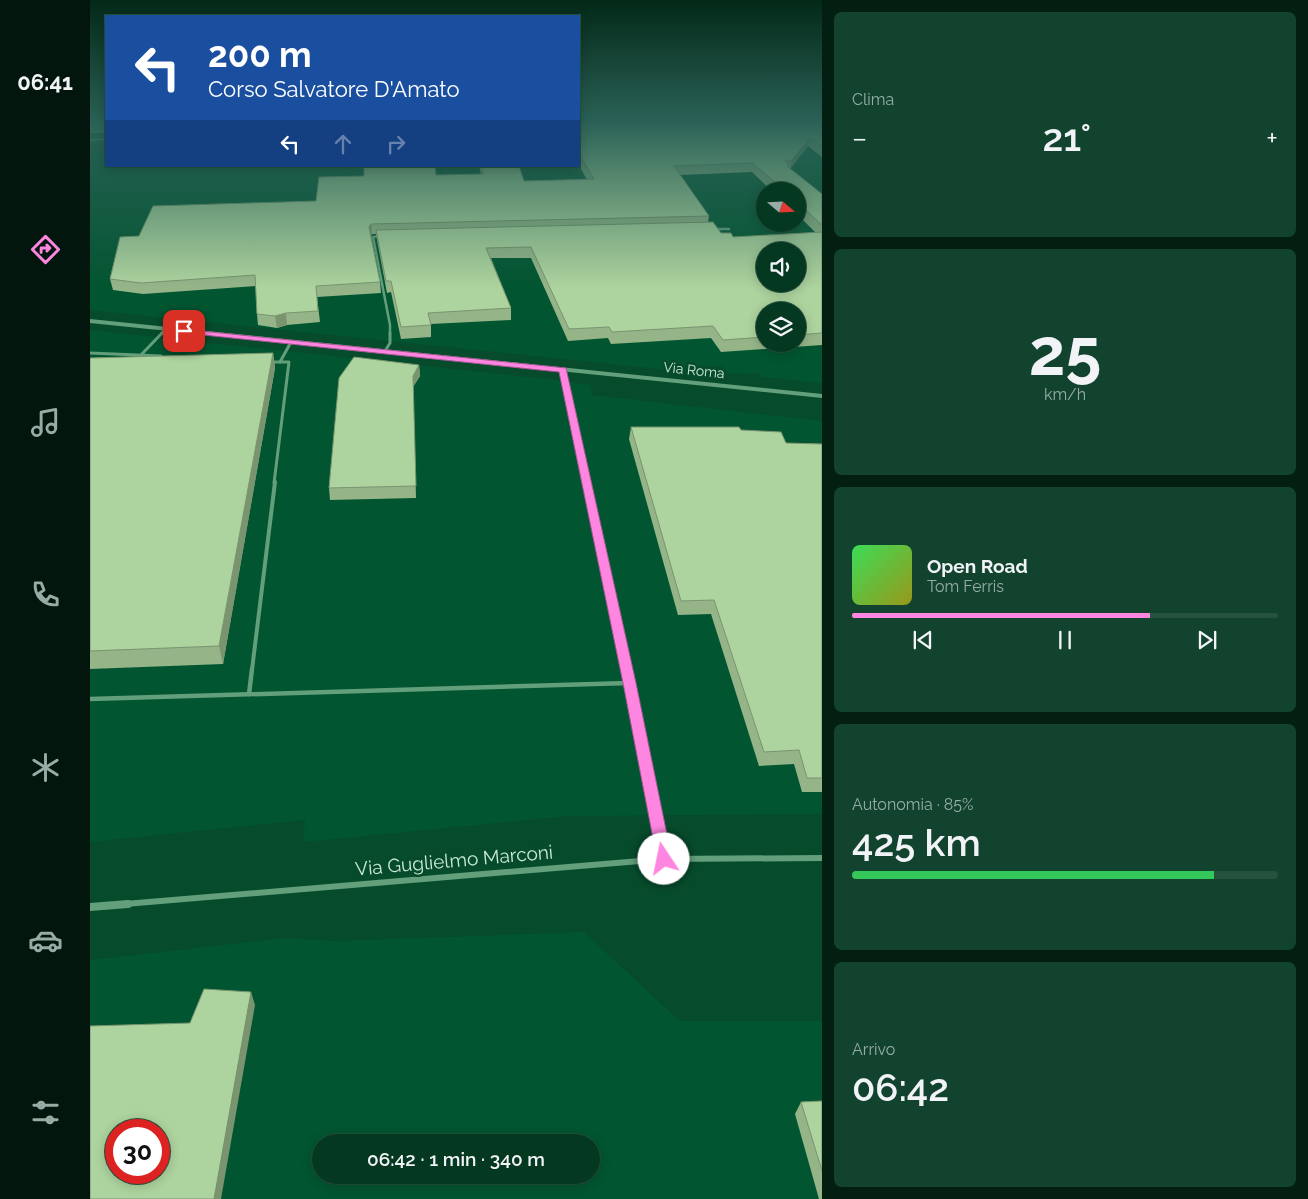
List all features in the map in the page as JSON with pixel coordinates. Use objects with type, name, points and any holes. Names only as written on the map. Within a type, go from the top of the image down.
[{"type":"street","name":"Via Roma","points":[[90,321],[822,396]]},
{"type":"street","points":[[563,370],[630,683],[664,859]]},
{"type":"street","name":"Via Guglielmo Marconi","points":[[90,907],[664,859],[822,858]]},
{"type":"lane","points":[[709,229],[729,229]]},
{"type":"lane","points":[[383,236],[373,237],[390,325],[390,343],[385,352]]},
{"type":"lane","points":[[142,355],[166,329]]},
{"type":"lane","points":[[280,362],[291,342]]},
{"type":"lane","points":[[90,353],[171,357]]},
{"type":"lane","points":[[249,694],[289,362],[260,361]]},
{"type":"lane","points":[[90,699],[630,683]]},
{"type":"shaded area","points":[[90,176],[822,176],[822,383],[761,377],[761,374],[725,373],[722,366],[704,366],[688,372],[90,310]]},
{"type":"shaded area","points":[[90,330],[547,379],[591,385],[592,395],[822,421],[822,814],[568,816],[303,842],[305,820],[90,842]]},
{"type":"shaded area","points":[[584,932],[680,1021],[822,1021],[822,1199],[90,1199],[90,960],[286,938],[334,941]]},
{"type":"building","points":[[522,176],[524,181],[594,179],[592,176],[681,176],[709,216],[371,224],[369,227],[380,282],[316,286],[318,311],[286,313],[275,316],[257,314],[255,275],[141,283],[110,279],[120,237],[139,236],[153,206],[316,201],[319,177]]},
{"type":"building","points":[[768,176],[799,176],[822,194],[822,225],[806,210],[806,182],[775,182]]},
{"type":"building","points":[[713,222],[721,233],[731,233],[733,237],[822,232],[822,333],[806,334],[806,302],[756,302],[756,338],[723,340],[713,326],[612,332],[609,327],[569,329],[531,247],[486,248],[511,308],[428,313],[431,325],[401,327],[391,281],[386,281],[376,230]]},
{"type":"building","points":[[273,353],[219,646],[90,651],[90,358]]},
{"type":"building","points":[[354,357],[419,365],[413,376],[416,486],[329,488],[339,378]]},
{"type":"building","points":[[631,427],[739,427],[741,430],[781,432],[786,443],[822,444],[822,778],[807,778],[799,750],[764,752],[714,600],[681,601]]},
{"type":"building","points":[[204,989],[251,992],[214,1199],[90,1199],[90,1026],[190,1023]]},
{"type":"building","points":[[822,1101],[822,1171],[801,1102]]},
{"type":"route","points":[[184,331],[563,370],[630,683],[664,859]]}]
